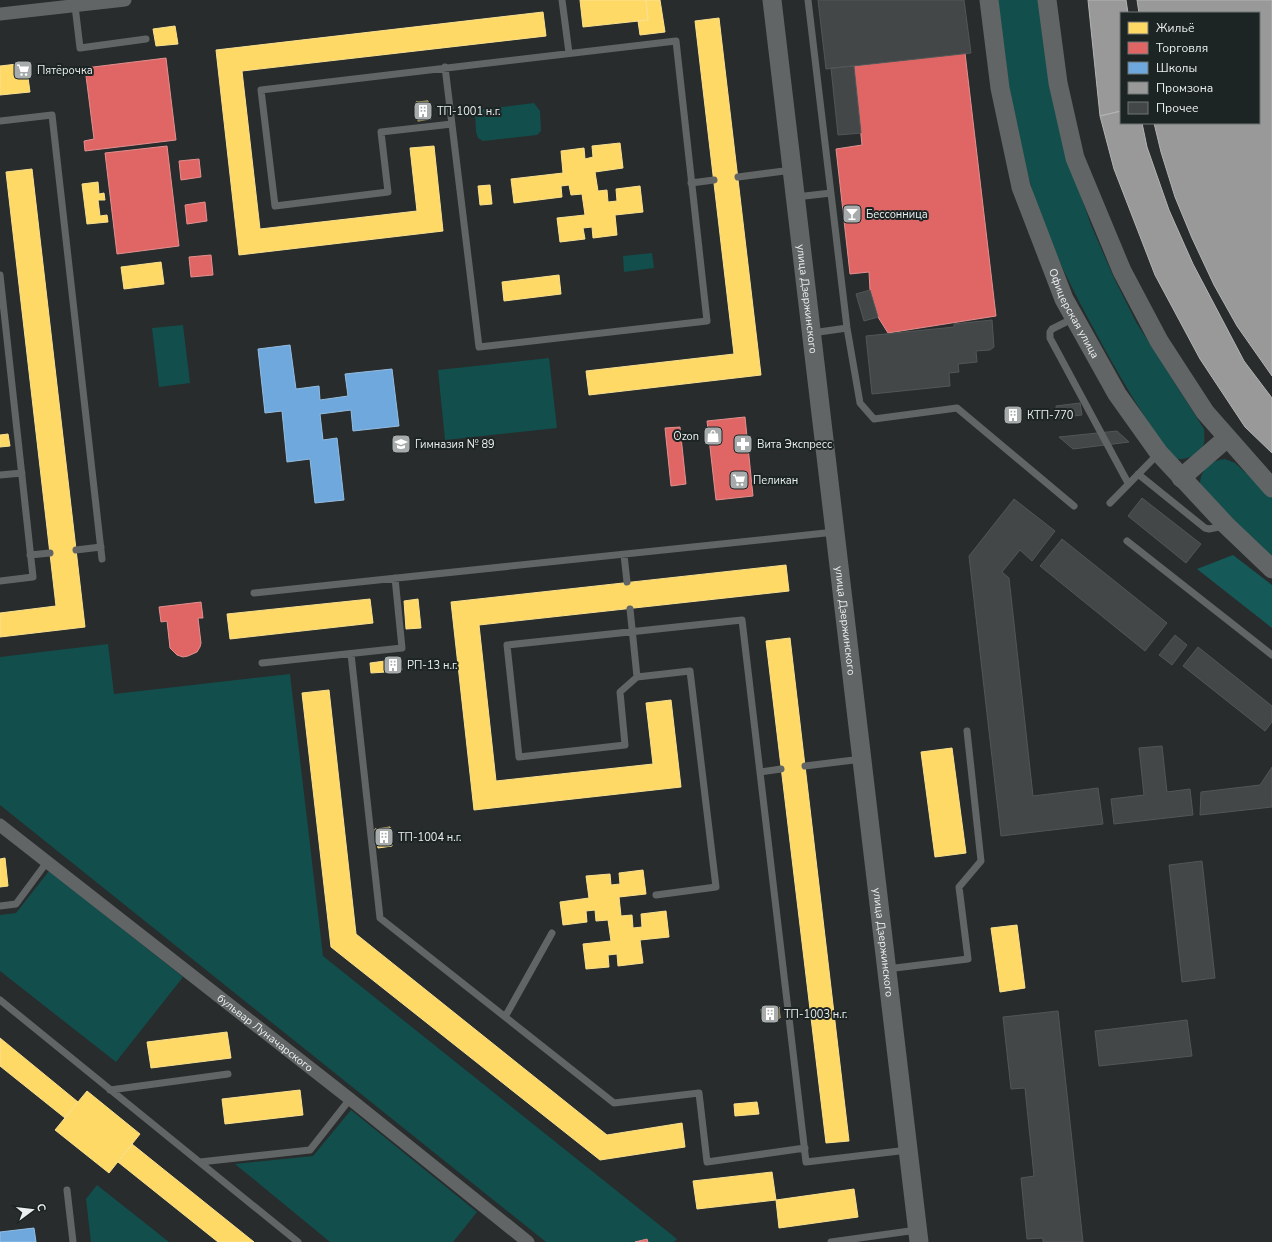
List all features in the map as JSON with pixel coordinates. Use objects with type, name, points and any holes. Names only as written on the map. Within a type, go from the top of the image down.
[{"type":"main road","name":"улица Дзержинского","points":[[772,0],[918,1236]]},
{"type":"main road","name":"Офицерская улица","points":[[989,0],[1000,88],[1021,187],[1064,299],[1117,394],[1159,453],[1226,525],[1272,569]]},
{"type":"main road","points":[[1047,0],[1058,83],[1075,158],[1122,271],[1159,341],[1205,412],[1272,488]]},
{"type":"main road","points":[[1181,478],[1227,438]]},
{"type":"street","points":[[0,14],[125,0]]},
{"type":"street","name":"бульвар Луначарского","points":[[0,825],[350,1099],[528,1242]]},
{"type":"lane","points":[[562,0],[569,53]]},
{"type":"lane","points":[[808,0],[847,328],[860,403],[874,419],[957,408],[1074,506]]},
{"type":"lane","points":[[75,6],[80,48],[146,39]]},
{"type":"lane","points":[[445,67],[452,124],[479,347],[707,321],[676,41],[445,67],[260,90],[275,206],[388,192],[381,132],[452,124]]},
{"type":"lane","points":[[0,121],[52,115],[102,559]]},
{"type":"lane","points":[[738,177],[792,170]]},
{"type":"lane","points":[[691,183],[714,180]]},
{"type":"lane","points":[[796,197],[831,193]]},
{"type":"lane","points":[[0,276],[33,577],[0,582]]},
{"type":"lane","points":[[1075,318],[1052,329],[1050,332],[1050,338],[1128,483]]},
{"type":"lane","points":[[812,333],[847,328]]},
{"type":"lane","points":[[1110,503],[1159,453]]},
{"type":"lane","points":[[0,476],[22,473]]},
{"type":"lane","points":[[1138,474],[1205,528],[1209,530],[1217,529],[1226,525]]},
{"type":"lane","points":[[254,593],[835,532]]},
{"type":"lane","points":[[1127,541],[1272,655]]},
{"type":"lane","points":[[76,550],[101,547]]},
{"type":"lane","points":[[30,555],[50,553]]},
{"type":"lane","points":[[624,555],[627,582]]},
{"type":"lane","points":[[262,664],[402,648],[395,578]]},
{"type":"lane","points":[[630,609],[637,678]]},
{"type":"lane","points":[[656,895],[716,887],[690,671],[637,678],[620,692],[625,745],[519,757],[507,645],[742,620],[806,1162],[908,1150]]},
{"type":"lane","points":[[351,654],[380,918],[614,1103],[698,1092],[707,1162],[805,1148]]},
{"type":"lane","points":[[887,969],[968,959],[960,887],[981,861],[967,731]]},
{"type":"lane","points":[[805,766],[862,759]]},
{"type":"lane","points":[[760,772],[781,769]]},
{"type":"lane","points":[[0,906],[16,904],[47,862]]},
{"type":"lane","points":[[505,1017],[552,933]]},
{"type":"lane","points":[[0,1000],[298,1242]]},
{"type":"lane","points":[[110,1090],[228,1074]]},
{"type":"lane","points":[[200,1162],[310,1150],[350,1099]]},
{"type":"lane","points":[[67,1190],[73,1242]]},
{"type":"lane","points":[[831,1242],[918,1236]]},
{"type":"shaded area","points":[[996,0],[1043,0],[1075,179],[1091,225],[1114,278],[1136,322],[1204,429],[1204,441],[1200,451],[1188,458],[1174,459],[1142,413],[1096,333],[1054,249],[1034,196],[1021,148],[1011,99]]},
{"type":"shaded area","points":[[534,103],[540,111],[541,131],[537,135],[483,141],[478,138],[476,132],[475,113],[478,110]]},
{"type":"shaded area","points":[[652,253],[654,268],[624,272],[623,256]]},
{"type":"shaded area","points":[[183,325],[190,383],[159,387],[152,328]]},
{"type":"shaded area","points":[[549,358],[557,428],[445,440],[438,370]]},
{"type":"shaded area","points":[[1225,459],[1235,463],[1272,497],[1272,557],[1200,488],[1201,477],[1206,468],[1214,462]]},
{"type":"shaded area","points":[[1233,555],[1272,585],[1272,628],[1197,569]]},
{"type":"shaded area","points":[[108,644],[114,694],[290,674],[323,956],[677,1239],[674,1242],[546,1242],[0,805],[0,657]]},
{"type":"shaded area","points":[[49,871],[183,977],[116,1062],[0,971],[0,915],[16,913]]},
{"type":"shaded area","points":[[351,1110],[477,1212],[453,1242],[330,1242],[235,1164],[313,1156]]},
{"type":"shaded area","points":[[97,1185],[169,1242],[91,1242],[86,1199]]},
{"type":"building: Жильё","points":[[580,0],[646,0],[648,20],[583,27]]},
{"type":"building: Жильё","points":[[646,0],[660,0],[665,32],[640,35],[638,21],[648,20]]},
{"type":"building: Жильё","points":[[543,12],[546,36],[242,71],[260,229],[417,211],[410,148],[434,146],[443,231],[239,255],[216,50]]},
{"type":"building: Жильё","points":[[719,18],[761,375],[589,395],[586,371],[734,354],[695,21]]},
{"type":"building: Жильё","points":[[175,26],[178,44],[156,46],[153,29]]},
{"type":"building: Жильё","points":[[26,63],[30,92],[0,95],[0,66]]},
{"type":"building: Жильё","name":"ТП-1001 н.г.","points":[[428,101],[431,119],[418,121],[416,102]]},
{"type":"building: Жильё","points":[[620,143],[623,168],[595,172],[598,191],[607,190],[608,202],[617,201],[616,189],[640,186],[643,212],[615,215],[617,235],[593,238],[592,227],[583,228],[585,239],[560,242],[557,218],[585,215],[582,194],[571,195],[569,185],[561,186],[562,197],[514,203],[511,179],[563,173],[561,151],[584,148],[585,159],[593,157],[592,146]]},
{"type":"building: Жильё","points":[[32,169],[85,627],[0,637],[0,613],[56,606],[6,172]]},
{"type":"building: Жильё","points":[[98,182],[99,194],[104,193],[105,200],[98,200],[100,216],[107,215],[108,222],[87,224],[82,184]]},
{"type":"building: Жильё","points":[[490,185],[492,204],[480,205],[478,186]]},
{"type":"building: Жильё","points":[[161,262],[164,284],[124,289],[121,267]]},
{"type":"building: Жильё","points":[[559,275],[561,294],[504,301],[502,282]]},
{"type":"building: Жильё","points":[[8,434],[10,446],[0,447],[0,435]]},
{"type":"building: Жильё","points":[[786,565],[789,591],[479,625],[496,781],[653,764],[646,703],[671,700],[681,787],[474,810],[451,602]]},
{"type":"building: Жильё","points":[[370,599],[373,623],[230,639],[227,614]]},
{"type":"building: Жильё","points":[[418,599],[421,628],[406,629],[404,601]]},
{"type":"building: Жильё","points":[[790,638],[849,1141],[826,1143],[766,641]]},
{"type":"building: Жильё","name":"РП-13 н.г.","points":[[400,659],[402,670],[386,672],[385,661]]},
{"type":"building: Жильё","points":[[385,661],[386,672],[371,673],[370,663]]},
{"type":"building: Жильё","points":[[329,690],[356,934],[607,1135],[682,1123],[685,1147],[600,1160],[331,947],[302,693]]},
{"type":"building: Жильё","points":[[952,748],[966,853],[935,857],[921,752]]},
{"type":"building: Жильё","name":"ТП-1004 н.г.","points":[[390,827],[392,846],[378,848],[375,829]]},
{"type":"building: Жильё","points":[[5,858],[8,886],[0,887],[0,859]]},
{"type":"building: Жильё","points":[[643,870],[646,894],[619,897],[621,916],[632,915],[633,928],[642,927],[641,914],[666,911],[669,937],[640,940],[643,963],[618,966],[617,954],[608,955],[609,967],[586,969],[583,944],[611,941],[608,920],[596,921],[595,910],[586,911],[587,922],[563,925],[560,902],[589,898],[586,876],[610,874],[611,885],[620,884],[619,873]]},
{"type":"building: Жильё","points":[[1017,925],[1025,988],[1000,992],[991,928]]},
{"type":"building: Жильё","name":"ТП-1003 н.г.","points":[[779,1007],[780,1018],[762,1020],[761,1009]]},
{"type":"building: Жильё","points":[[227,1032],[231,1058],[151,1068],[147,1042]]},
{"type":"building: Жильё","points":[[0,1038],[78,1102],[65,1118],[0,1066]]},
{"type":"building: Жильё","points":[[300,1090],[303,1115],[225,1124],[222,1099]]},
{"type":"building: Жильё","points":[[87,1091],[140,1134],[109,1173],[55,1130]]},
{"type":"building: Жильё","points":[[757,1102],[759,1114],[735,1116],[734,1104]]},
{"type":"building: Жильё","points":[[132,1144],[254,1242],[218,1242],[118,1162]]},
{"type":"building: Жильё","points":[[772,1172],[776,1200],[697,1209],[693,1181]]},
{"type":"building: Жильё","points":[[854,1189],[858,1217],[779,1228],[776,1200]]},
{"type":"building: Торговля","points":[[965,53],[996,316],[888,333],[878,317],[870,290],[869,272],[850,274],[836,149],[862,145],[854,66]]},
{"type":"building: Торговля","points":[[166,58],[176,140],[85,151],[84,141],[94,139],[85,68]]},
{"type":"building: Торговля","points":[[167,146],[179,246],[117,254],[105,153]]},
{"type":"building: Торговля","points":[[199,159],[201,177],[181,180],[179,161]]},
{"type":"building: Торговля","points":[[205,202],[207,221],[187,224],[185,205]]},
{"type":"building: Торговля","points":[[211,255],[213,275],[191,277],[189,257]]},
{"type":"building: Торговля","points":[[745,417],[753,496],[716,500],[707,421]]},
{"type":"building: Торговля","points":[[680,427],[686,484],[671,486],[665,428]]},
{"type":"building: Торговля","points":[[201,602],[203,618],[198,618],[201,643],[200,647],[197,652],[188,656],[183,657],[177,655],[170,648],[167,621],[161,622],[159,607]]},
{"type":"building: Торговля","points":[[647,1239],[648,1242],[635,1242]]},
{"type":"building: Школы","points":[[290,345],[296,389],[319,386],[320,400],[348,396],[345,374],[392,369],[399,426],[353,431],[351,410],[320,414],[323,440],[337,438],[344,500],[315,503],[310,459],[287,462],[282,411],[265,413],[258,349]]},
{"type":"building: Школы","points":[[34,1228],[36,1242],[0,1242],[0,1232]]},
{"type":"building: Промзона","points":[[1088,0],[1126,0],[1128,12],[1120,12],[1120,111],[1100,116]]},
{"type":"building: Промзона","points":[[1137,0],[1272,0],[1272,376],[1237,326],[1214,285],[1192,238],[1175,197],[1154,124],[1260,124],[1260,12],[1139,12]]},
{"type":"building: Промзона","points":[[1120,111],[1120,124],[1142,124],[1147,147],[1169,210],[1193,264],[1244,361],[1272,398],[1272,453],[1245,427],[1200,359],[1155,275],[1114,169],[1100,116]]},
{"type":"building: Прочее","points":[[818,0],[964,0],[971,53],[826,69]]},
{"type":"building: Прочее","points":[[854,66],[861,133],[838,135],[831,68]]},
{"type":"building: Прочее","points":[[870,290],[878,317],[864,321],[856,294]]},
{"type":"building: Прочее","points":[[992,320],[994,347],[990,350],[976,351],[977,362],[958,364],[959,372],[949,373],[950,386],[872,394],[866,336],[954,327],[954,324]]},
{"type":"building: Прочее","points":[[1080,403],[1082,415],[1057,418],[1056,406]]},
{"type":"building: Прочее","points":[[1117,431],[1129,442],[1073,449],[1059,437]]},
{"type":"building: Прочее","points":[[1142,498],[1201,544],[1186,563],[1128,516]]},
{"type":"building: Прочее","points":[[1014,499],[1055,531],[1032,561],[1020,550],[1002,572],[1009,578],[1033,796],[1098,788],[1103,824],[1001,836],[969,556]]},
{"type":"building: Прочее","points":[[1062,539],[1167,623],[1145,651],[1040,566]]},
{"type":"building: Прочее","points":[[1175,635],[1187,645],[1172,665],[1159,655]]},
{"type":"building: Прочее","points":[[1198,647],[1272,706],[1272,722],[1265,731],[1183,666]]},
{"type":"building: Прочее","points":[[1162,746],[1167,792],[1190,789],[1193,815],[1114,824],[1111,799],[1144,795],[1139,748]]},
{"type":"building: Прочее","points":[[1272,767],[1272,807],[1200,815],[1201,792],[1260,785]]},
{"type":"building: Прочее","points":[[1202,861],[1215,978],[1182,982],[1169,865]]},
{"type":"building: Прочее","points":[[1058,1011],[1083,1242],[1043,1242],[1043,1238],[1027,1239],[1021,1178],[1034,1176],[1025,1088],[1011,1089],[1003,1017]]},
{"type":"building: Прочее","points":[[1187,1020],[1192,1056],[1099,1066],[1095,1031]]},
{"type":"place","name":"Пятёрочка","points":[[23,70]]},
{"type":"place","name":"ТП-1001 н.г.","points":[[423,111]]},
{"type":"place","name":"Бессонница","points":[[852,214]]},
{"type":"place","name":"КТП-770","points":[[1013,415]]},
{"type":"place","name":"Ozon","points":[[713,436]]},
{"type":"place","name":"Гимназия № 89","points":[[401,444]]},
{"type":"place","name":"Вита Экспресс","points":[[743,444]]},
{"type":"place","name":"Пеликан","points":[[739,480]]},
{"type":"place","name":"РП-13 н.г.","points":[[393,665]]},
{"type":"place","name":"ТП-1004 н.г.","points":[[384,837]]},
{"type":"place","name":"ТП-1003 н.г.","points":[[770,1014]]}]
